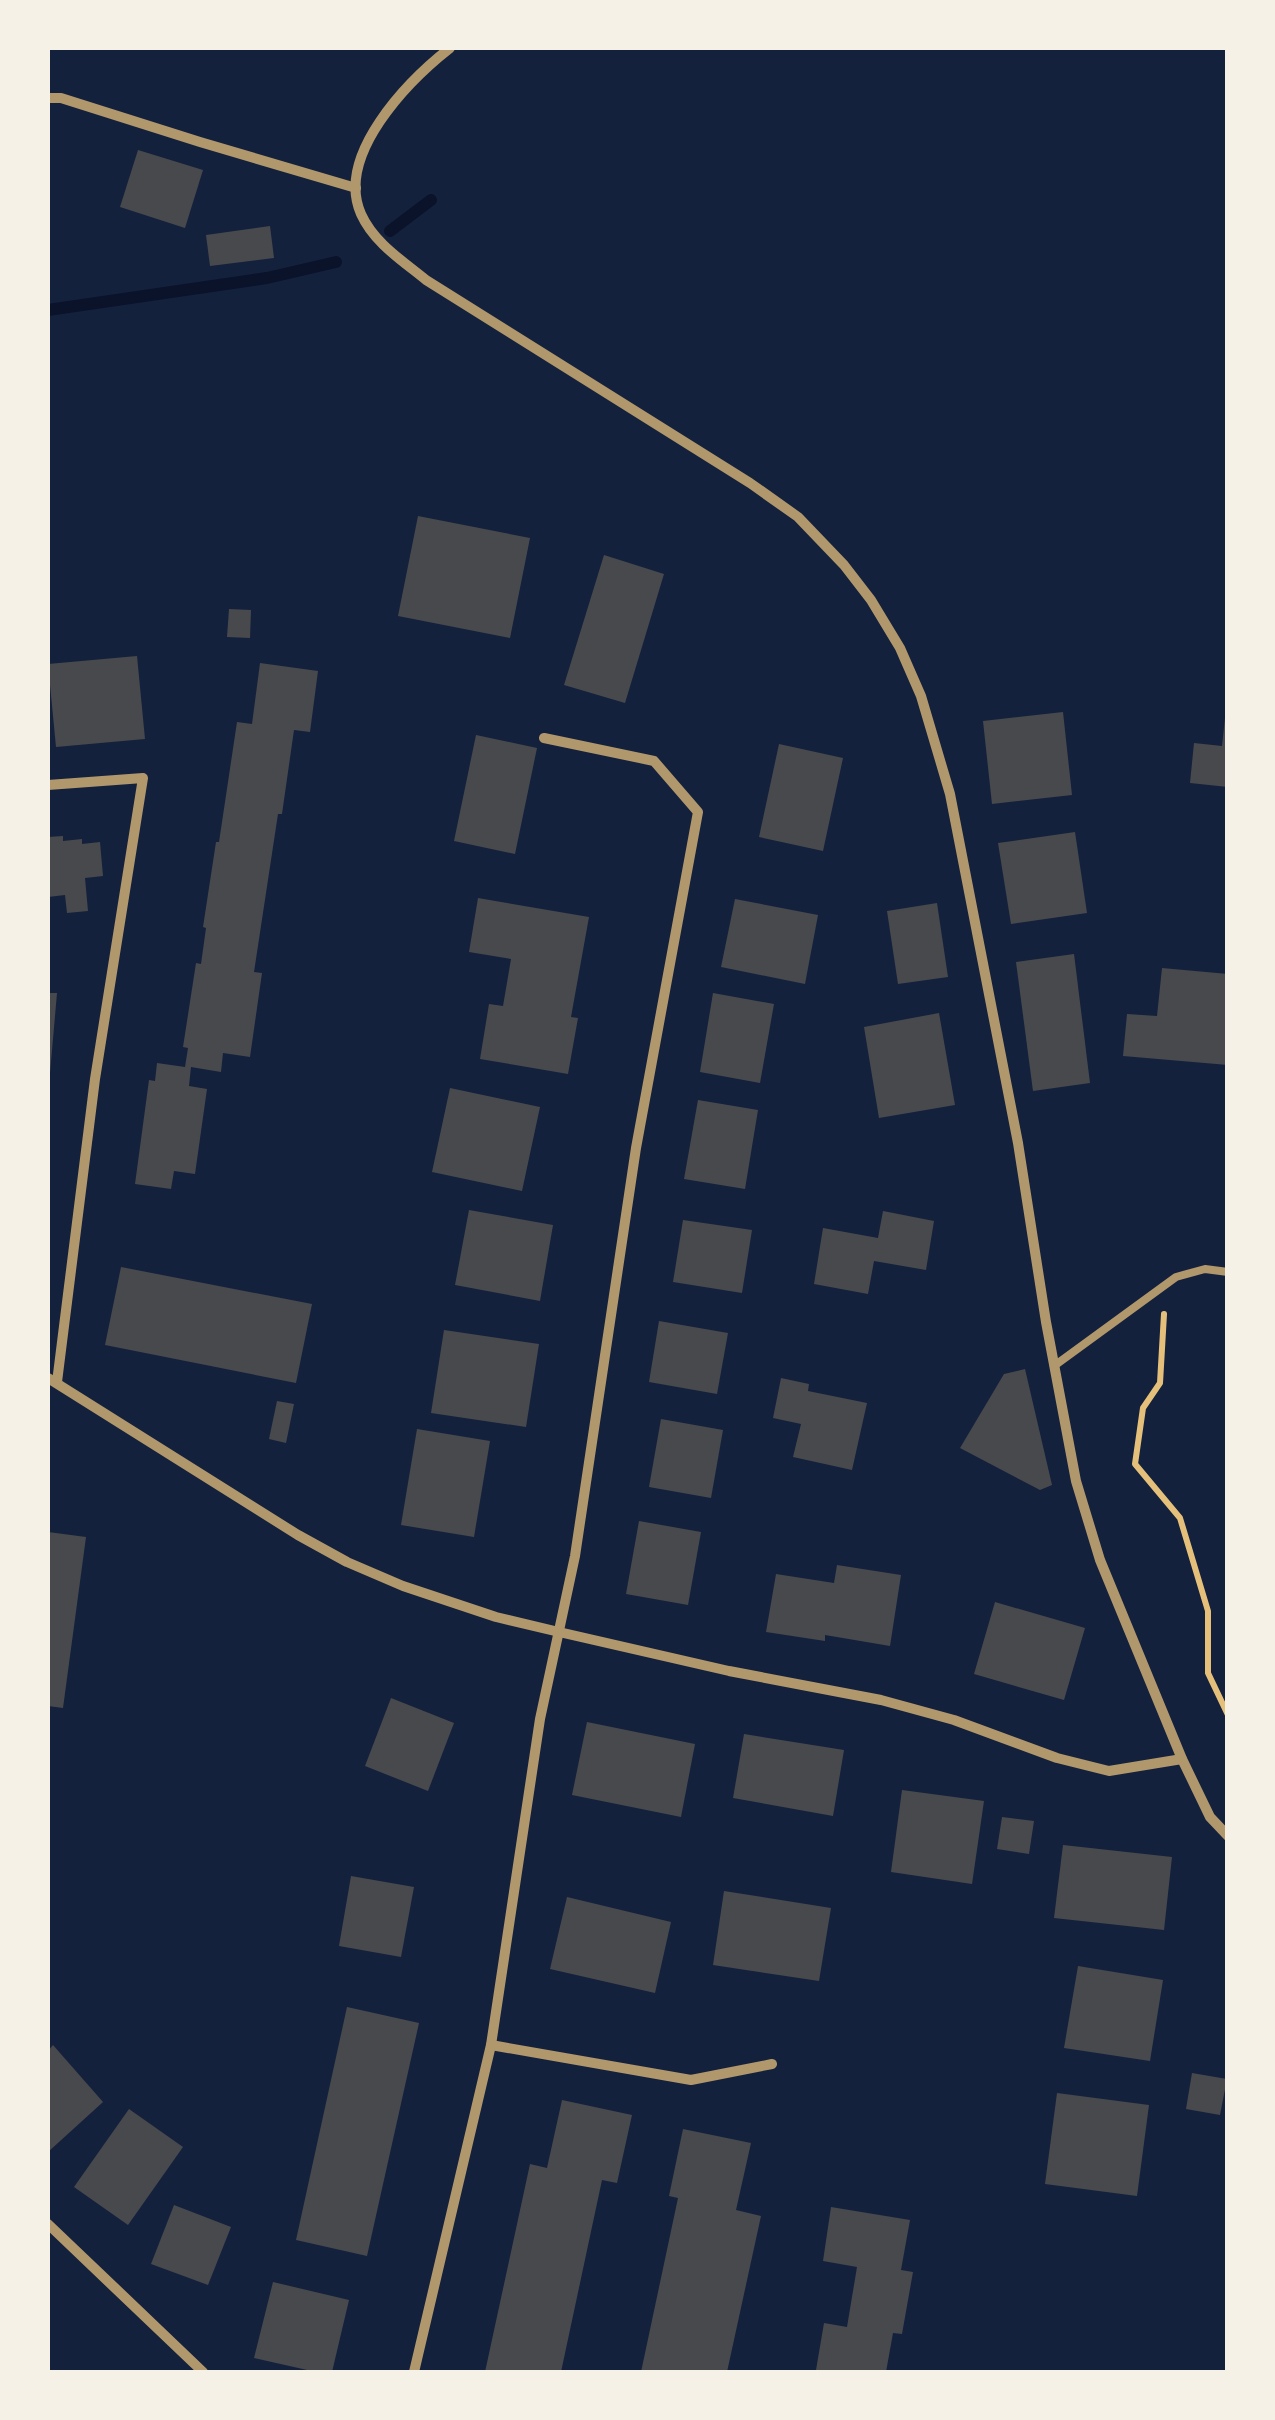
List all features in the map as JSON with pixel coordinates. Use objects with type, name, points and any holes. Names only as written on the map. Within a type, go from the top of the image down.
[{"type":"street","points":[[450,48],[401,94],[376,125],[363,152],[356,188],[361,213],[371,231],[426,280],[798,517],[862,589],[900,648],[920,696],[950,794],[1018,1143],[1076,1480],[1100,1560],[1182,1759],[1210,1817],[1228,1836]]},
{"type":"street","points":[[48,98],[61,98],[356,188]]},
{"type":"street","points":[[414,2372],[491,2045],[540,1718],[575,1556],[636,1148],[698,812],[654,761],[544,738]]},
{"type":"street","points":[[48,785],[143,778],[52,1380],[298,1535],[348,1562],[496,1617],[729,1671],[881,1700],[954,1720],[1057,1758],[1109,1771],[1182,1759]]},
{"type":"street","points":[[491,2045],[691,2080],[772,2064]]},
{"type":"street","points":[[48,2224],[203,2372]]},
{"type":"lane","points":[[1054,1366],[1176,1277],[1205,1269],[1228,1272]]},
{"type":"path","points":[[1166,1283],[1160,1383],[1143,1408],[1136,1464],[1180,1518],[1208,1611],[1208,1673],[1228,1715]]},
{"type":"building","points":[[138,150],[203,170],[185,228],[120,207]]},
{"type":"building","points":[[270,226],[274,258],[210,266],[206,235]]},
{"type":"building","points":[[418,516],[530,538],[510,638],[398,616]]},
{"type":"building","points":[[604,555],[664,574],[625,703],[564,685]]},
{"type":"building","points":[[229,609],[251,610],[250,638],[227,637]]},
{"type":"building","points":[[137,656],[145,739],[56,747],[48,664]]},
{"type":"building","points":[[260,663],[318,671],[310,732],[294,730],[282,814],[278,814],[254,972],[262,973],[250,1057],[223,1053],[221,1072],[191,1067],[189,1086],[207,1089],[195,1174],[174,1171],[171,1189],[135,1184],[149,1080],[155,1081],[157,1063],[185,1067],[188,1048],[183,1047],[196,963],[201,964],[206,928],[203,927],[237,722],[252,724]]},
{"type":"building","points":[[1063,712],[1072,795],[992,804],[983,721]]},
{"type":"building","points":[[1225,718],[1228,787],[1190,783],[1194,743],[1222,746]]},
{"type":"building","points":[[476,735],[537,748],[515,854],[454,841]]},
{"type":"building","points":[[779,744],[843,758],[823,851],[759,837]]},
{"type":"building","points":[[1075,832],[1087,913],[1011,924],[998,843]]},
{"type":"building","points":[[63,836],[63,841],[100,842],[103,876],[85,878],[88,911],[67,913],[65,895],[48,897],[48,837]]},
{"type":"building","points":[[478,898],[589,917],[571,1017],[578,1018],[568,1074],[480,1059],[489,1004],[503,1006],[511,959],[469,952]]},
{"type":"building","points":[[735,899],[818,915],[805,984],[721,967]]},
{"type":"building","points":[[937,903],[948,977],[898,984],[887,911]]},
{"type":"building","points":[[1074,954],[1090,1083],[1033,1091],[1016,962]]},
{"type":"building","points":[[1162,968],[1228,974],[1228,1065],[1123,1056],[1127,1014],[1157,1016]]},
{"type":"building","points":[[48,993],[57,993],[50,1073],[48,1073]]},
{"type":"building","points":[[713,993],[774,1004],[760,1083],[700,1072]]},
{"type":"building","points":[[939,1013],[955,1105],[879,1118],[864,1027]]},
{"type":"building","points":[[450,1088],[540,1107],[522,1191],[432,1172]]},
{"type":"building","points":[[698,1100],[758,1110],[745,1189],[684,1179]]},
{"type":"building","points":[[469,1210],[553,1225],[540,1301],[455,1285]]},
{"type":"building","points":[[883,1211],[934,1221],[926,1270],[874,1261],[868,1294],[814,1284],[823,1228],[878,1238]]},
{"type":"building","points":[[683,1220],[752,1230],[742,1293],[673,1282]]},
{"type":"building","points":[[121,1267],[312,1304],[296,1383],[105,1345]]},
{"type":"building","points":[[659,1321],[728,1333],[717,1394],[649,1382]]},
{"type":"building","points":[[444,1330],[539,1344],[526,1427],[431,1413]]},
{"type":"building","points":[[1025,1369],[1052,1485],[1040,1490],[960,1448],[1004,1374]]},
{"type":"building","points":[[781,1378],[809,1384],[808,1391],[867,1403],[852,1470],[793,1457],[801,1424],[773,1418]]},
{"type":"building","points":[[277,1401],[294,1404],[286,1443],[269,1439]]},
{"type":"building","points":[[661,1419],[723,1430],[711,1498],[649,1487]]},
{"type":"building","points":[[417,1429],[490,1441],[474,1537],[401,1525]]},
{"type":"building","points":[[639,1521],[701,1532],[688,1605],[626,1594]]},
{"type":"building","points":[[48,1532],[86,1537],[63,1708],[48,1706]]},
{"type":"building","points":[[837,1565],[901,1575],[890,1646],[825,1635],[825,1641],[766,1632],[776,1574],[834,1583]]},
{"type":"building","points":[[995,1602],[1085,1628],[1064,1700],[974,1674]]},
{"type":"building","points":[[391,1698],[454,1723],[428,1791],[365,1766]]},
{"type":"building","points":[[587,1722],[695,1744],[681,1817],[572,1795]]},
{"type":"building","points":[[744,1734],[844,1750],[833,1816],[733,1798]]},
{"type":"building","points":[[902,1790],[984,1801],[972,1884],[891,1872]]},
{"type":"building","points":[[1002,1817],[1034,1821],[1029,1854],[997,1849]]},
{"type":"building","points":[[1063,1845],[1172,1857],[1164,1930],[1054,1918]]},
{"type":"building","points":[[351,1876],[414,1887],[401,1957],[339,1946]]},
{"type":"building","points":[[724,1891],[831,1908],[819,1981],[713,1965]]},
{"type":"building","points":[[567,1897],[671,1922],[655,1993],[550,1969]]},
{"type":"building","points":[[1078,1966],[1163,1980],[1150,2061],[1064,2048]]},
{"type":"building","points":[[347,2007],[419,2023],[367,2256],[296,2240]]},
{"type":"building","points":[[53,2045],[103,2102],[48,2152],[48,2051]]},
{"type":"building","points":[[1192,2073],[1227,2079],[1220,2115],[1186,2109]]},
{"type":"building","points":[[1057,2093],[1149,2105],[1137,2196],[1045,2184]]},
{"type":"building","points":[[562,2100],[632,2115],[617,2183],[602,2180],[561,2372],[485,2372],[530,2164],[547,2168]]},
{"type":"building","points":[[129,2109],[183,2147],[128,2225],[74,2187]]},
{"type":"building","points":[[683,2129],[751,2143],[736,2210],[761,2216],[727,2372],[641,2372],[678,2198],[669,2196]]},
{"type":"building","points":[[174,2205],[231,2227],[208,2285],[151,2264]]},
{"type":"building","points":[[831,2207],[910,2220],[901,2270],[913,2272],[902,2334],[893,2333],[886,2372],[816,2370],[824,2323],[847,2327],[857,2267],[823,2261]]},
{"type":"building","points":[[273,2282],[349,2300],[332,2372],[254,2358]]},
{"type":"waterway","points":[[390,231],[431,200]]},
{"type":"waterway","points":[[48,310],[267,278],[336,262]]}]
